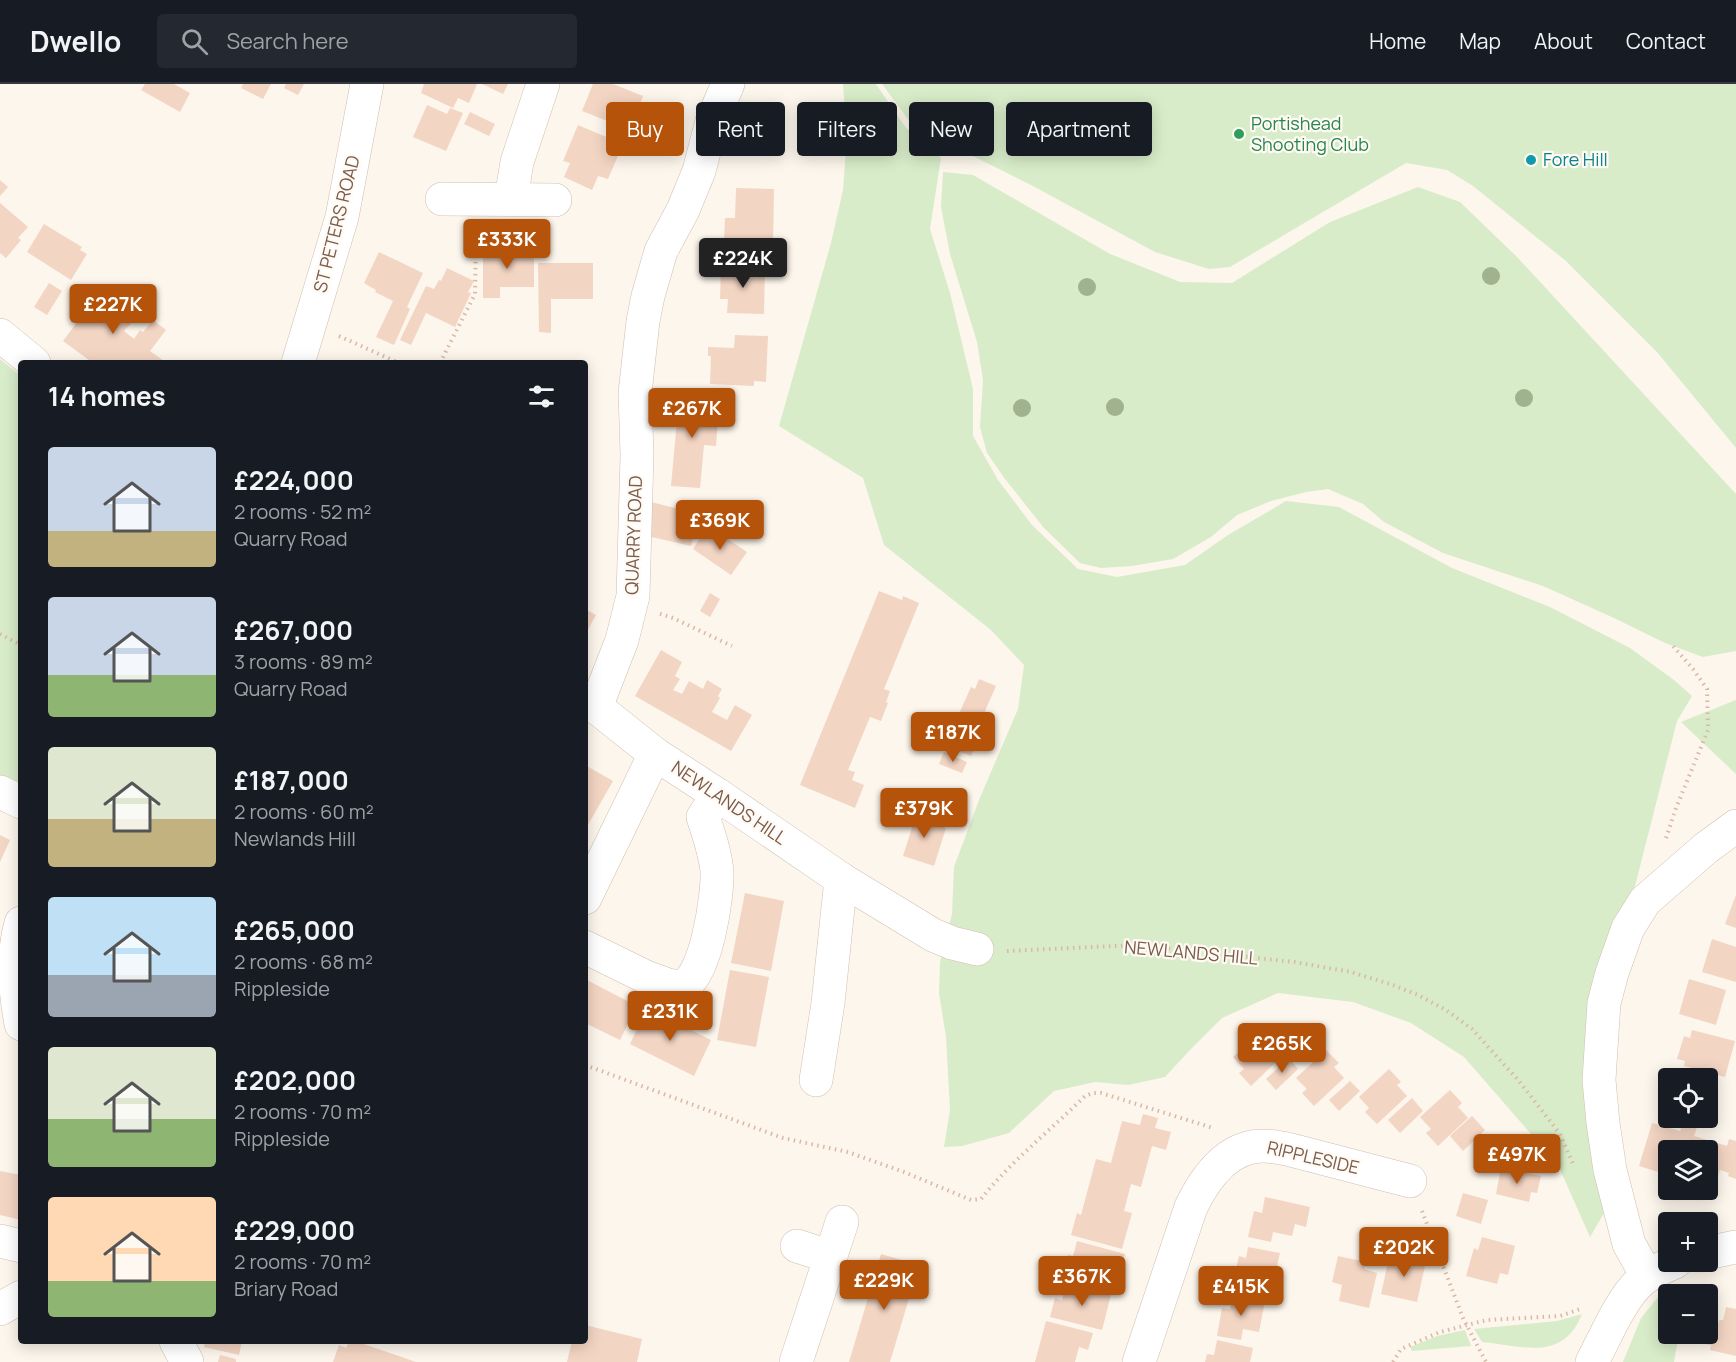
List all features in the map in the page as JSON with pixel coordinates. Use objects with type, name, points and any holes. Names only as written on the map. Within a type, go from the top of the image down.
[{"type":"street","name":"ST PETERS ROAD","points":[[299,360],[342,217],[367,84]]},
{"type":"street","points":[[511,199],[530,118],[543,84]]},
{"type":"street","name":"QUARRY ROAD","points":[[591,704],[622,640],[630,615],[634,590],[637,454],[635,393],[648,296],[661,251],[679,218],[699,171],[712,121],[728,84]]},
{"type":"street","points":[[442,199],[555,200]]},
{"type":"street","points":[[0,335],[30,360]]},
{"type":"street","name":"NEWLANDS HILL","points":[[591,704],[655,754],[841,879],[933,935],[952,944],[977,949]]},
{"type":"street","points":[[588,892],[655,754]]},
{"type":"street","points":[[0,792],[18,801]]},
{"type":"street","points":[[588,948],[657,981],[681,987],[689,983],[706,950],[717,883],[714,852],[703,817],[718,795]]},
{"type":"street","points":[[1592,1362],[1651,1277],[1629,1244],[1610,1170],[1603,1124],[1599,1080],[1604,1003],[1612,973],[1629,928],[1645,901],[1706,848],[1736,826]]},
{"type":"street","points":[[816,1080],[828,1003],[841,879]]},
{"type":"street","points":[[13,933],[18,998]]},
{"type":"street","name":"RIPPLESIDE","points":[[1238,1151],[1256,1146],[1275,1147],[1370,1185],[1410,1181]]},
{"type":"street","points":[[1139,1362],[1198,1192],[1219,1165],[1238,1151]]},
{"type":"street","points":[[796,1362],[842,1222]]},
{"type":"street","points":[[0,1241],[18,1245]]},
{"type":"street","points":[[797,1246],[831,1257]]},
{"type":"street","points":[[1718,1251],[1736,1247]]},
{"type":"street","points":[[0,1309],[18,1298]]},
{"type":"street","points":[[178,1344],[187,1362]]},
{"type":"path","points":[[442,360],[475,294],[477,199]]},
{"type":"path","points":[[311,323],[392,360]]},
{"type":"path","points":[[630,615],[667,615],[732,646]]},
{"type":"path","points":[[0,634],[18,643]]},
{"type":"path","points":[[1666,839],[1676,808],[1708,730],[1707,689],[1694,669],[1673,646]]},
{"type":"path","name":"NEWLANDS HILL","points":[[977,949],[1029,951],[1136,945],[1294,963],[1351,972],[1393,985],[1418,995],[1472,1029],[1519,1081],[1560,1134],[1577,1173]]},
{"type":"path","points":[[588,1066],[783,1138],[848,1152],[971,1200],[981,1199],[990,1187],[1085,1096],[1093,1093],[1099,1092],[1210,1126],[1238,1151]]},
{"type":"path","points":[[1410,1181],[1466,1324],[1485,1362]]},
{"type":"path","points":[[1393,1362],[1401,1349],[1440,1332],[1487,1320],[1560,1316],[1651,1277]]},
{"type":"green space","points":[[843,84],[876,84],[888,102],[844,102]]},
{"type":"green space","points":[[882,84],[1736,84],[1736,448],[1657,352],[1566,261],[1473,186],[1447,170],[1406,163],[1230,267],[1209,269],[1155,252],[973,156],[994,156],[994,102],[909,102],[909,121]]},
{"type":"green space","points":[[897,115],[909,131],[909,156],[939,156],[941,158],[930,229],[950,293],[973,389],[973,436],[998,480],[1032,525],[1078,569],[1117,577],[1185,565],[1228,535],[1286,501],[1339,507],[1452,568],[1550,607],[1630,648],[1692,696],[1677,721],[1633,894],[1592,1125],[1604,1213],[1590,1237],[1558,1165],[1464,1057],[1411,1023],[1353,1002],[1278,993],[1222,1018],[1165,1077],[1128,1085],[1095,1082],[1054,1091],[1009,1133],[962,1146],[944,1147],[950,1110],[946,1037],[939,993],[940,962],[952,914],[954,867],[979,800],[1018,709],[1024,665],[991,630],[884,545],[863,478],[779,426],[831,243],[843,190],[846,156],[897,156]]},
{"type":"green space","points":[[943,172],[973,175],[1110,254],[1180,282],[1232,283],[1330,222],[1418,187],[1460,202],[1517,257],[1736,494],[1736,651],[1703,657],[1665,643],[1543,586],[1443,553],[1384,522],[1363,504],[1328,489],[1271,501],[1237,515],[1211,537],[1173,559],[1132,566],[1101,568],[1080,563],[1044,528],[987,453],[980,427],[983,380],[977,342],[950,254],[941,207]]},
{"type":"green space","points":[[0,359],[18,374],[18,790],[0,781]]},
{"type":"green space","points":[[1736,700],[1736,774],[1681,722]]},
{"type":"green space","points":[[1658,1297],[1658,1344],[1677,1344],[1674,1362],[1623,1362],[1641,1318]]},
{"type":"green space","points":[[1582,1314],[1574,1329],[1564,1339],[1540,1348],[1482,1342],[1474,1329],[1557,1321]]},
{"type":"green space","points":[[1465,1330],[1471,1346],[1412,1351],[1410,1347],[1437,1336]]},
{"type":"building","points":[[145,84],[174,84],[190,93],[180,112],[141,90]]},
{"type":"building","points":[[243,84],[271,84],[263,99],[241,88]]},
{"type":"building","points":[[286,84],[304,84],[298,95],[284,88]]},
{"type":"building","points":[[424,84],[477,84],[469,103],[458,98],[453,108],[421,93]]},
{"type":"building","points":[[482,84],[508,84],[503,94]]},
{"type":"building","points":[[593,84],[613,84],[643,96],[641,102],[606,102],[606,120],[582,111]]},
{"type":"building","points":[[427,105],[447,114],[450,108],[463,113],[446,151],[413,137]]},
{"type":"building","points":[[470,112],[495,124],[489,136],[464,124]]},
{"type":"building","points":[[578,125],[606,137],[606,156],[618,156],[608,179],[598,176],[592,190],[564,177],[570,163],[563,161]]},
{"type":"building","points":[[0,180],[8,187],[0,196]]},
{"type":"building","points":[[736,188],[774,189],[773,246],[724,242],[725,218],[735,218]]},
{"type":"building","points":[[0,203],[28,227],[18,238],[21,240],[6,258],[0,253]]},
{"type":"building","points":[[44,224],[82,247],[80,250],[87,254],[71,280],[27,252]]},
{"type":"building","points":[[483,247],[534,249],[534,287],[500,287],[500,298],[483,298]]},
{"type":"building","points":[[379,252],[423,273],[407,307],[410,309],[394,345],[376,337],[393,301],[375,292],[376,290],[364,283]]},
{"type":"building","points":[[538,263],[593,263],[593,299],[551,299],[551,333],[539,332]]},
{"type":"building","points":[[721,265],[765,266],[764,314],[727,313],[728,299],[720,299]]},
{"type":"building","points":[[447,268],[474,281],[468,292],[471,293],[455,327],[426,313],[411,345],[400,340],[426,286],[434,289]]},
{"type":"building","points":[[49,283],[62,291],[47,315],[34,307]]},
{"type":"building","points":[[115,292],[136,307],[128,318],[132,322],[124,331],[134,339],[140,330],[143,332],[153,320],[166,330],[150,351],[163,360],[89,360],[63,341],[93,301],[99,306],[104,298],[108,301]]},
{"type":"building","points":[[735,335],[768,336],[766,382],[754,381],[754,386],[710,384],[711,356],[708,356],[708,347],[734,348]]},
{"type":"building","points":[[680,388],[693,390],[693,393],[705,394],[704,417],[718,418],[716,446],[704,445],[700,488],[671,486]]},
{"type":"building","points":[[651,502],[699,514],[691,546],[643,535]]},
{"type":"building","points":[[708,526],[747,552],[731,575],[693,549]]},
{"type":"building","points":[[879,591],[902,600],[903,596],[919,603],[884,689],[890,691],[881,721],[870,717],[848,770],[855,772],[852,780],[864,785],[855,808],[800,785]]},
{"type":"building","points":[[710,593],[720,599],[710,617],[700,611]]},
{"type":"building","points":[[588,611],[596,615],[588,630]]},
{"type":"building","points":[[661,650],[682,662],[675,676],[680,679],[673,690],[682,694],[689,681],[703,689],[707,680],[722,689],[712,712],[727,720],[735,705],[752,715],[731,751],[635,696]]},
{"type":"building","points":[[979,679],[996,686],[977,738],[953,727],[971,687],[975,689]]},
{"type":"building","points":[[954,733],[977,742],[971,756],[948,747]]},
{"type":"building","points":[[944,752],[967,762],[962,773],[939,764]]},
{"type":"building","points":[[588,767],[613,781],[588,825]]},
{"type":"building","points":[[919,806],[931,810],[927,822],[946,828],[934,866],[903,856]]},
{"type":"building","points":[[0,835],[10,840],[0,862]]},
{"type":"building","points":[[745,893],[784,901],[771,971],[731,963]]},
{"type":"building","points":[[1736,895],[1736,928],[1725,924]]},
{"type":"building","points":[[1712,939],[1736,947],[1736,982],[1702,972]]},
{"type":"building","points":[[730,970],[769,977],[756,1047],[717,1040]]},
{"type":"building","points":[[1689,979],[1726,990],[1716,1025],[1679,1014]]},
{"type":"building","points":[[588,981],[637,1006],[620,1040],[588,1024]]},
{"type":"building","points":[[647,1008],[711,1040],[694,1076],[630,1044]]},
{"type":"building","points":[[1264,1029],[1276,1042],[1271,1047],[1281,1057],[1251,1086],[1239,1073],[1244,1069],[1233,1057]]},
{"type":"building","points":[[1692,1030],[1735,1041],[1725,1077],[1718,1075],[1718,1068],[1691,1068],[1684,1066],[1685,1061],[1677,1059],[1684,1036],[1690,1038]]},
{"type":"building","points":[[1326,1050],[1339,1063],[1334,1067],[1344,1078],[1314,1106],[1302,1093],[1307,1089],[1296,1078]]},
{"type":"building","points":[[1289,1058],[1298,1069],[1276,1090],[1266,1079]]},
{"type":"building","points":[[1389,1069],[1401,1082],[1397,1085],[1407,1096],[1377,1124],[1365,1112],[1369,1108],[1359,1097]]},
{"type":"building","points":[[1350,1081],[1360,1091],[1339,1111],[1329,1100]]},
{"type":"building","points":[[1450,1090],[1462,1103],[1458,1107],[1468,1118],[1438,1146],[1426,1133],[1431,1129],[1420,1117]]},
{"type":"building","points":[[1412,1098],[1423,1111],[1400,1133],[1388,1120]]},
{"type":"building","points":[[1143,1114],[1158,1118],[1155,1128],[1171,1132],[1166,1150],[1152,1146],[1141,1187],[1131,1184],[1124,1211],[1132,1213],[1122,1249],[1071,1235],[1077,1213],[1081,1215],[1096,1159],[1111,1163],[1122,1121],[1140,1125]]},
{"type":"building","points":[[1472,1116],[1485,1130],[1463,1151],[1450,1136]]},
{"type":"building","points":[[1652,1123],[1658,1125],[1658,1128],[1680,1131],[1681,1128],[1697,1128],[1694,1136],[1707,1140],[1658,1140],[1658,1172],[1639,1166]]},
{"type":"building","points":[[1729,1139],[1736,1141],[1736,1179],[1720,1170],[1718,1176],[1718,1143],[1727,1146]]},
{"type":"building","points":[[1501,1168],[1541,1176],[1537,1193],[1531,1192],[1529,1202],[1496,1194]]},
{"type":"building","points":[[0,1171],[18,1174],[18,1219],[0,1215]]},
{"type":"building","points":[[1463,1193],[1488,1200],[1481,1224],[1456,1216]]},
{"type":"building","points":[[1265,1197],[1310,1207],[1306,1227],[1295,1224],[1292,1236],[1273,1232],[1271,1242],[1248,1237],[1254,1211],[1262,1213]]},
{"type":"building","points":[[1482,1237],[1515,1246],[1508,1275],[1500,1273],[1497,1284],[1466,1276],[1474,1248],[1478,1250]]},
{"type":"building","points":[[1077,1241],[1125,1254],[1115,1290],[1063,1275],[1068,1255],[1073,1256]]},
{"type":"building","points":[[1248,1247],[1280,1253],[1276,1270],[1279,1270],[1277,1284],[1261,1280],[1258,1292],[1232,1286],[1239,1256],[1246,1258]]},
{"type":"building","points":[[1390,1253],[1426,1261],[1417,1302],[1381,1294]]},
{"type":"building","points":[[881,1254],[919,1265],[890,1362],[849,1362]]},
{"type":"building","points":[[1338,1256],[1366,1262],[1364,1269],[1377,1273],[1369,1308],[1339,1301],[1342,1285],[1332,1282]]},
{"type":"building","points":[[1066,1284],[1111,1295],[1102,1330],[1050,1317],[1055,1298],[1062,1300]]},
{"type":"building","points":[[1233,1295],[1265,1301],[1259,1332],[1243,1329],[1241,1340],[1217,1336],[1222,1308],[1230,1309]]},
{"type":"building","points":[[1726,1307],[1736,1309],[1736,1356],[1710,1350],[1711,1345],[1705,1344],[1718,1344],[1718,1322],[1723,1320]]},
{"type":"building","points":[[1046,1321],[1093,1333],[1088,1350],[1079,1347],[1075,1362],[1035,1362]]},
{"type":"building","points":[[588,1326],[642,1339],[637,1362],[567,1362],[571,1344],[588,1344]]},
{"type":"building","points":[[1217,1340],[1253,1348],[1250,1362],[1205,1362],[1207,1354],[1214,1355]]},
{"type":"building","points":[[204,1344],[241,1344],[239,1355],[204,1347]]},
{"type":"building","points":[[348,1344],[364,1344],[416,1362],[333,1362],[339,1345],[346,1348]]},
{"type":"building","points":[[220,1355],[236,1359],[236,1362],[218,1362]]},
{"type":"place","name":"Portishead Shooting Club","points":[[1239,134]]},
{"type":"place","name":"Fore Hill","points":[[1531,160]]}]
